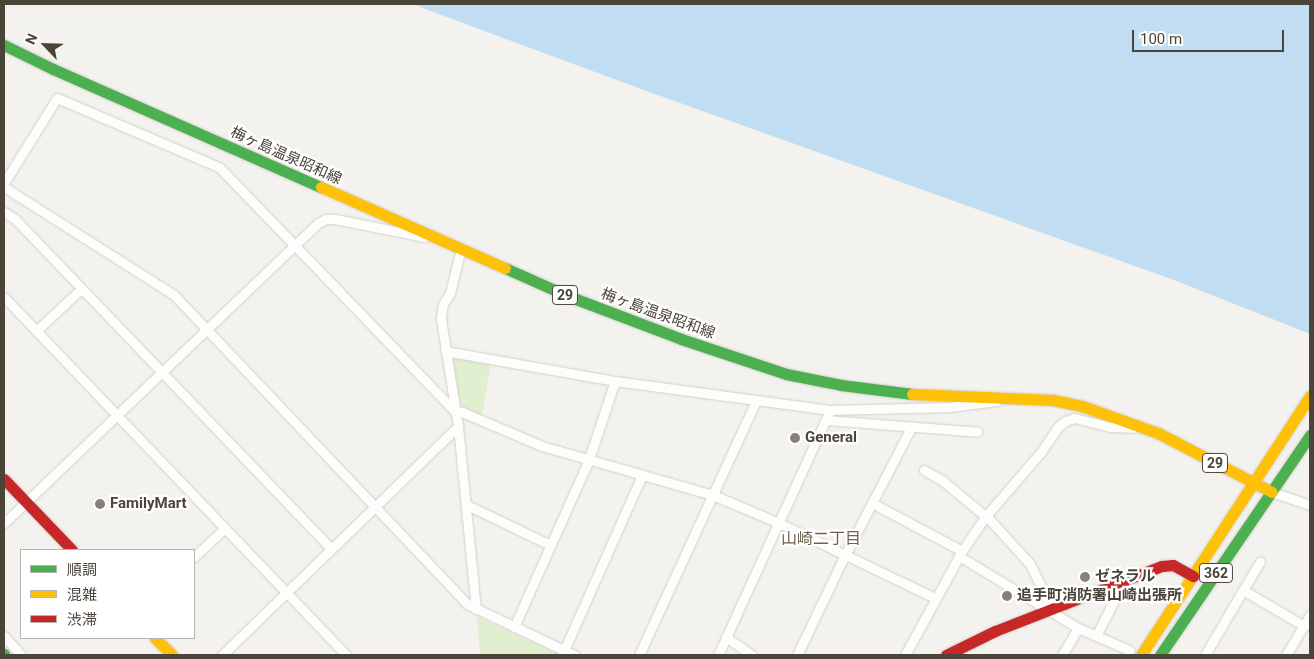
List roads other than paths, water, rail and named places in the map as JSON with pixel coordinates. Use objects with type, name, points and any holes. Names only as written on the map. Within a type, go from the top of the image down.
[{"type":"main road","name":"梅ヶ島温泉昭和線","points":[[4,45],[98,89],[568,296],[681,339],[786,374],[896,393],[1053,400],[1082,406],[1158,433],[1275,487]]},
{"type":"main road","name":"362","points":[[1141,655],[1310,396]]},
{"type":"main road","name":"362","points":[[1160,655],[1310,435]]},
{"type":"main road","points":[[4,479],[71,549]]},
{"type":"main road","name":"362","points":[[946,655],[964,644],[1162,566],[1173,564],[1193,576]]},
{"type":"main road","points":[[156,639],[172,655]]},
{"type":"street","points":[[4,183],[57,98],[219,167],[455,412],[462,412],[542,446],[713,495],[779,523],[935,598]]},
{"type":"street","points":[[4,187],[174,295],[467,604],[563,653],[574,655]]},
{"type":"street","points":[[4,212],[15,219],[330,549]]},
{"type":"street","points":[[4,522],[294,243],[318,223],[326,220],[350,222],[440,240]]},
{"type":"street","points":[[461,248],[441,319],[444,351],[458,426],[476,609]]},
{"type":"street","points":[[36,331],[81,289]]},
{"type":"street","points":[[4,297],[346,655]]},
{"type":"street","points":[[444,351],[615,381],[830,410],[949,407],[982,404],[1013,398]]},
{"type":"street","points":[[514,627],[588,459],[615,381]]},
{"type":"street","points":[[639,655],[756,400]]},
{"type":"street","points":[[718,655],[830,410]]},
{"type":"street","points":[[905,655],[961,553],[985,517],[1065,421],[1082,419],[1110,427],[1158,433]]},
{"type":"street","points":[[827,420],[978,432]]},
{"type":"street","points":[[222,655],[458,426]]},
{"type":"street","points":[[797,655],[844,555],[912,426]]},
{"type":"street","points":[[924,470],[944,481],[985,517],[1030,564],[1050,610]]},
{"type":"street","points":[[563,653],[642,475]]},
{"type":"street","points":[[1275,487],[1310,505]]},
{"type":"street","points":[[872,503],[961,553],[1078,628],[1129,650]]},
{"type":"street","points":[[467,506],[550,545]]},
{"type":"street","points":[[195,556],[224,528]]},
{"type":"street","points":[[1205,655],[1260,562]]},
{"type":"street","points":[[1096,636],[1114,601],[1115,586]]},
{"type":"street","points":[[1243,590],[1304,626]]},
{"type":"street","points":[[1286,655],[1310,615]]},
{"type":"street","points":[[1062,655],[1078,628]]},
{"type":"street","points":[[4,636],[21,655]]},
{"type":"street","points":[[726,637],[752,655]]},
{"type":"water","points":[[412,4],[1310,4],[1310,334],[1174,280],[641,89]]},
{"type":"place","name":"General","points":[[795,438]]},
{"type":"place","name":"FamilyMart","points":[[100,504]]},
{"type":"place","name":"ゼネラル","points":[[1085,577]]},
{"type":"place","name":"追手町消防署山崎出張所","points":[[1007,596]]},
{"type":"district","name":"山崎二丁目","points":[[821,539]]}]
